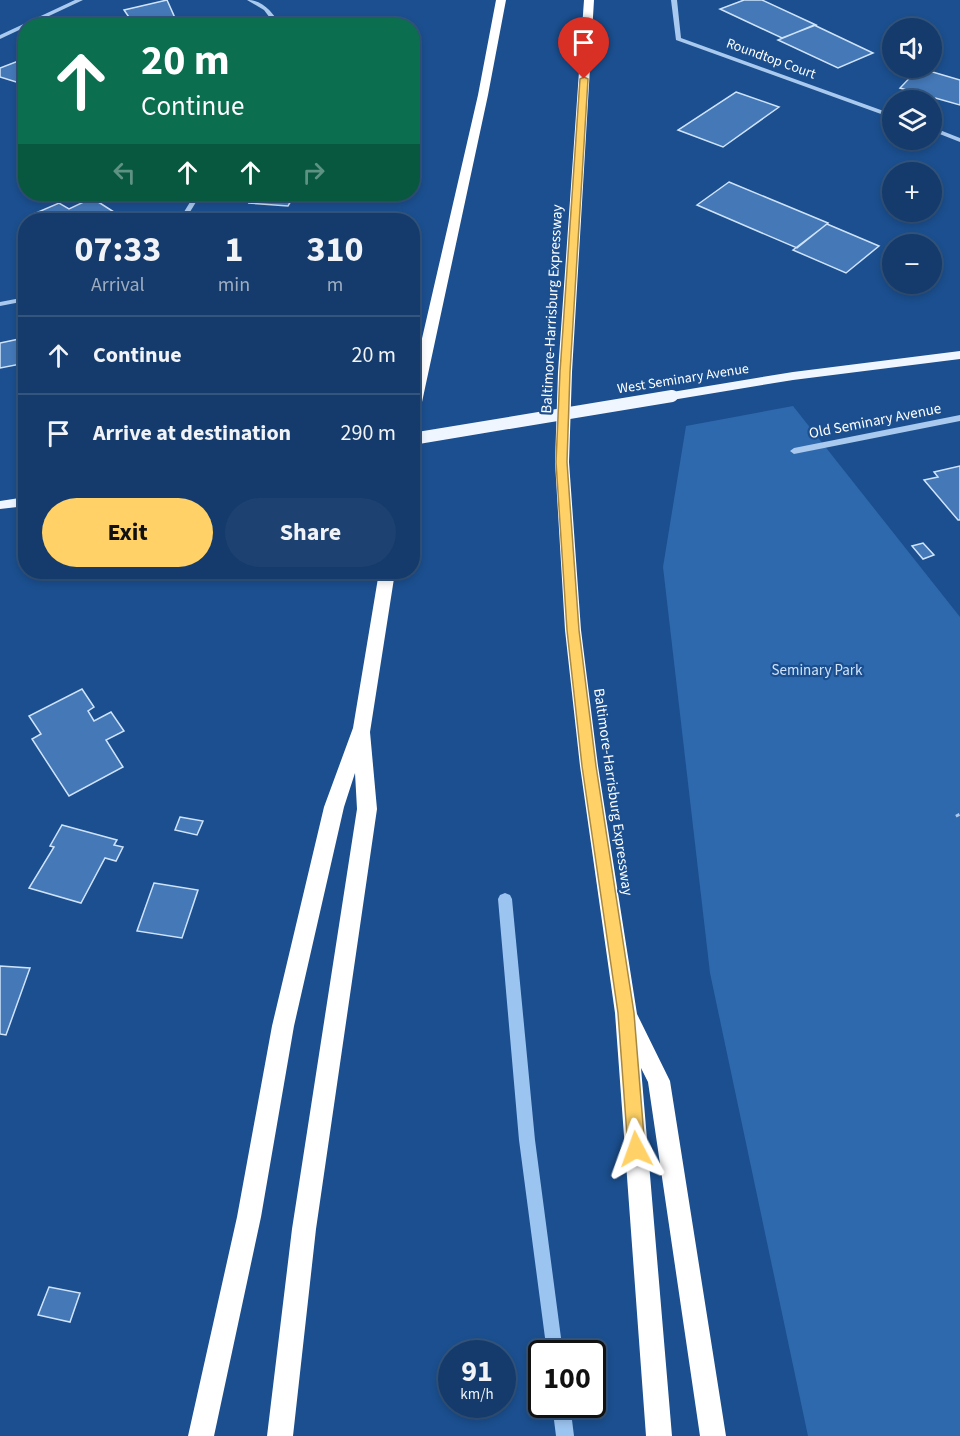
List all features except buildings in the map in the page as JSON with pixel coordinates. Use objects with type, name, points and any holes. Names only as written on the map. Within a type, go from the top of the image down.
[{"type":"highway","points":[[420,380],[483,95],[501,0]]},
{"type":"highway","name":"Baltimore-Harrisburg Expressway","points":[[589,0],[565,372],[562,462],[573,630],[589,766],[626,1013]]},
{"type":"highway","points":[[201,1436],[249,1217],[283,1026],[334,807],[362,728],[386,579]]},
{"type":"highway","points":[[280,1436],[304,1229],[367,809],[362,728]]},
{"type":"highway","points":[[626,1013],[659,1436]]},
{"type":"highway","points":[[626,1013],[659,1081],[713,1436]]},
{"type":"main road","name":"West Seminary Avenue","points":[[420,438],[814,373],[960,355]]},
{"type":"main road","points":[[0,505],[18,502]]},
{"type":"street","points":[[41,18],[80,0]]},
{"type":"street","points":[[250,0],[266,9],[273,18]]},
{"type":"street","name":"Roundtop Court","points":[[674,0],[678,39],[882,112]]},
{"type":"street","points":[[0,37],[18,29]]},
{"type":"street","points":[[0,31],[7,34]]},
{"type":"street","points":[[942,133],[960,140]]},
{"type":"street","points":[[0,304],[18,301]]},
{"type":"street","name":"Old Seminary Avenue","points":[[795,451],[960,418]]},
{"type":"path","points":[[957,814],[960,820]]},
{"type":"green space","name":"Seminary Park","points":[[793,406],[960,617],[960,1436],[808,1436],[710,973],[663,567],[686,426]]},
{"type":"waterway","points":[[505,899],[527,1140],[553,1340]]},
{"type":"waterway","points":[[563,1418],[565,1436]]},
{"type":"route","points":[[584,79],[565,372],[562,462],[573,630],[589,766],[626,1013],[636,1149]]}]
